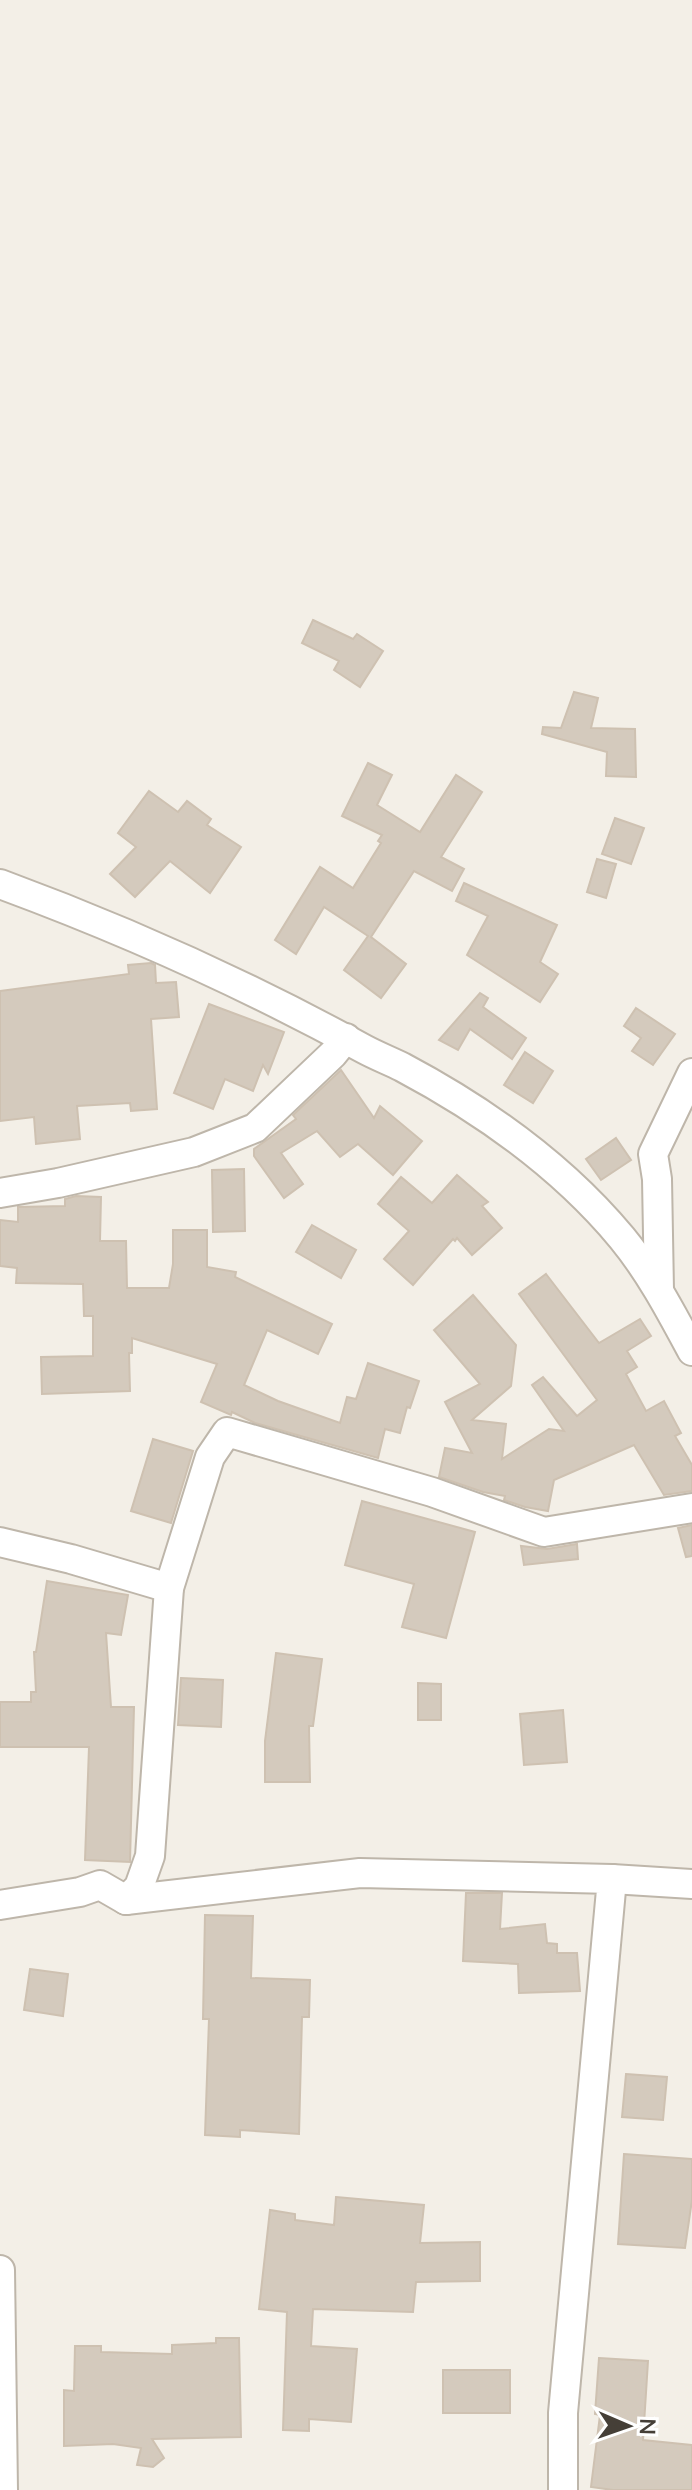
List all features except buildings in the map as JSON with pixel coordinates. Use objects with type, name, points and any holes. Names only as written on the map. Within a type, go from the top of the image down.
[{"type":"street","points":[[0,884],[213,970],[403,1068],[468,1106],[525,1146],[622,1237],[659,1290],[692,1351]]},
{"type":"street","points":[[0,1193],[194,1152],[255,1128],[346,1038]]},
{"type":"street","points":[[659,1290],[658,1209],[653,1154],[692,1073]]},
{"type":"street","points":[[126,1900],[139,1887],[150,1856],[169,1588],[210,1457],[227,1432],[432,1492],[544,1532],[692,1508]]},
{"type":"street","points":[[0,1542],[169,1588]]},
{"type":"street","points":[[0,1905],[80,1892],[100,1885],[126,1900],[360,1873],[692,1884]]},
{"type":"street","points":[[563,2490],[563,2413],[612,1879]]},
{"type":"street","points":[[0,2270],[3,2490]]}]
